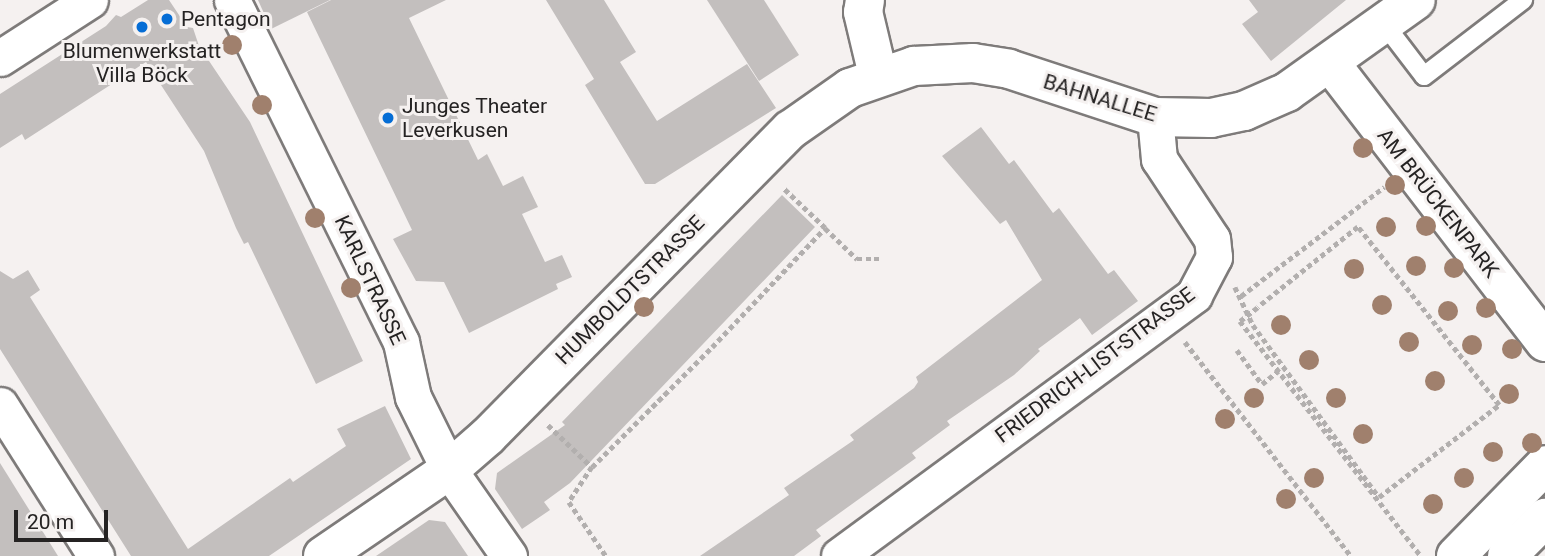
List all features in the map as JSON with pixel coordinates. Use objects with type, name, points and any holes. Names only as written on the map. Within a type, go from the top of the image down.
[{"type":"street","points":[[0,58],[90,0]]},
{"type":"street","name":"KARLSTRASSE","points":[[232,0],[401,342],[413,397],[449,470],[509,556]]},
{"type":"street","points":[[865,0],[863,12],[878,75]]},
{"type":"street","name":"BAHNALLEE","points":[[878,75],[934,62],[992,64],[1155,117],[1211,118],[1244,111],[1287,92],[1331,64],[1416,0]]},
{"type":"street","name":"AM BRÜCKENPARK","points":[[1331,64],[1545,342]]},
{"type":"street","name":"HUMBOLDTSTRASSE","points":[[323,556],[449,470],[757,163],[830,99],[878,75]]},
{"type":"street","points":[[1155,117],[1159,159],[1212,239],[1214,257]]},
{"type":"street","name":"FRIEDRICH-LIST-STRASSE","points":[[839,556],[1194,295],[1214,257]]},
{"type":"street","points":[[3,418],[96,556]]},
{"type":"street","points":[[1456,556],[1545,465]]},
{"type":"street","points":[[1507,556],[1545,518]]},
{"type":"lane","points":[[1385,25],[1424,76],[1523,0]]},
{"type":"path","points":[[757,163],[857,259],[881,260]]},
{"type":"path","points":[[1241,296],[1410,167]]},
{"type":"path","points":[[1214,257],[1241,296],[1253,325],[1379,497],[1499,405],[1358,227],[1240,321],[1420,556]]},
{"type":"path","points":[[606,556],[569,502],[592,467],[825,229]]},
{"type":"path","points":[[1165,316],[1351,556]]},
{"type":"path","points":[[1237,350],[1262,384],[1278,371]]},
{"type":"path","points":[[522,400],[592,467]]},
{"type":"building","points":[[148,0],[169,0],[187,27],[193,28],[199,46],[250,122],[363,361],[316,384],[248,242],[244,244],[236,228],[204,151],[146,62],[25,140],[22,134],[0,148],[0,94],[106,26],[116,15],[121,17]]},
{"type":"building","points":[[258,0],[330,0],[271,29]]},
{"type":"building","points":[[331,0],[446,0],[409,18],[478,160],[487,154],[503,186],[523,176],[538,207],[522,214],[545,262],[562,255],[572,277],[556,284],[558,289],[469,333],[444,282],[416,281],[393,239],[412,230],[307,12]]},
{"type":"building","points":[[546,0],[604,0],[636,52],[620,62],[657,121],[747,64],[776,108],[655,184],[645,184],[585,85],[594,79]]},
{"type":"building","points":[[707,0],[764,0],[799,55],[759,81]]},
{"type":"building","points":[[1249,0],[1346,0],[1271,61],[1242,24],[1258,12]]},
{"type":"building","points":[[981,127],[1009,164],[1014,160],[1053,213],[1059,208],[1108,274],[1114,270],[1138,301],[1092,335],[1080,318],[1038,349],[1040,351],[1014,375],[947,421],[950,425],[912,453],[916,458],[816,530],[821,536],[794,556],[700,556],[789,495],[784,488],[854,440],[850,435],[914,388],[918,382],[916,377],[1042,280],[1006,220],[1000,224],[942,156]]},
{"type":"building","points":[[782,195],[815,227],[570,483],[544,502],[550,510],[522,529],[495,489],[497,473],[565,425],[562,422]]},
{"type":"building","points":[[28,270],[40,290],[30,297],[188,549],[290,478],[293,482],[346,446],[337,429],[385,406],[411,459],[269,556],[131,556],[0,349],[0,271],[13,279]]},
{"type":"building","points":[[0,463],[58,556],[0,556]]},
{"type":"building","points":[[429,520],[445,522],[468,556],[376,556]]},
{"type":"place","name":"Pentagon","points":[[167,19]]},
{"type":"place","name":"Blumenwerkstatt Villa Böck","points":[[142,27]]},
{"type":"place","name":"Junges Theater Leverkusen","points":[[388,118]]}]
